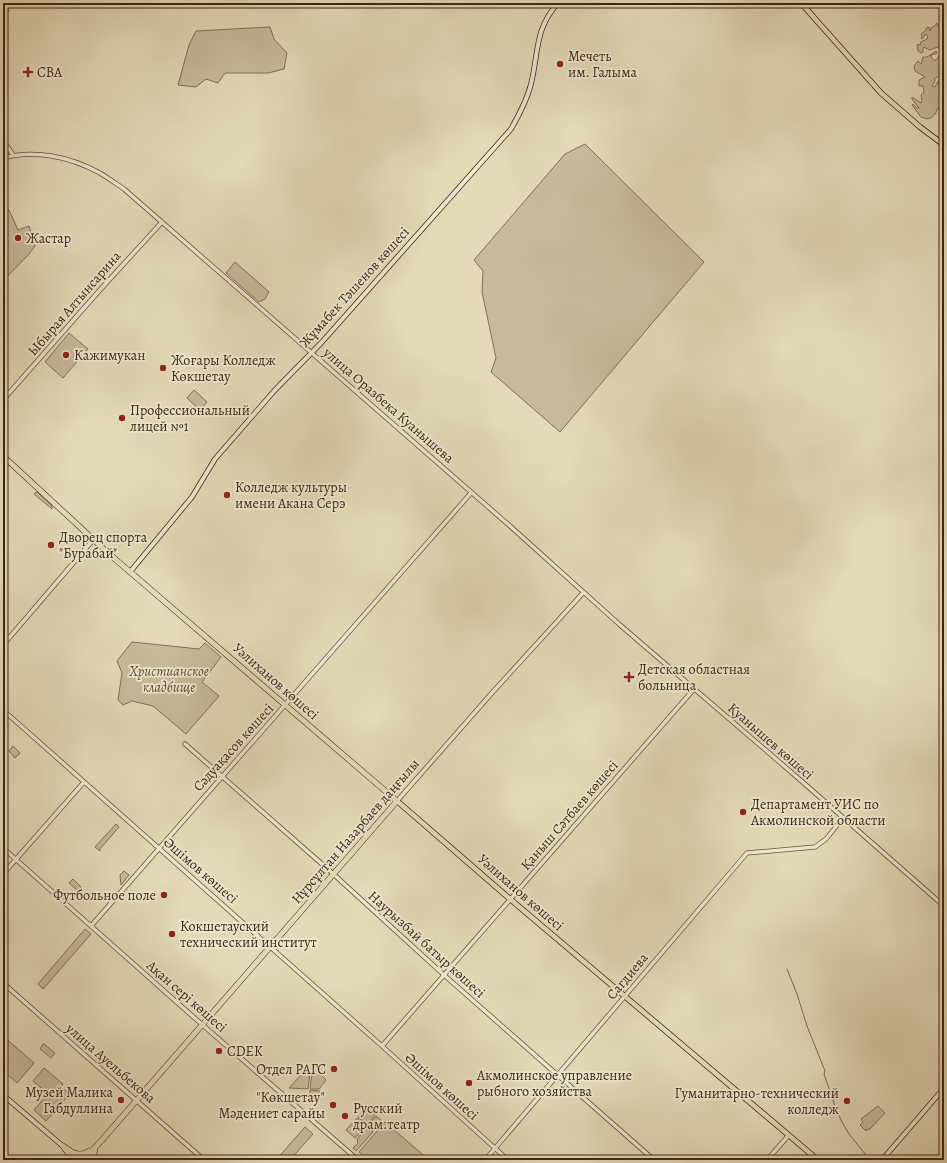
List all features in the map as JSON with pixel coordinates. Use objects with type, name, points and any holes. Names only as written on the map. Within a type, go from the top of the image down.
[{"type":"highway","points":[[3,456],[93,540],[131,570],[226,654]]},
{"type":"highway","name":"Уәлиханов көшесі","points":[[131,570],[168,604],[397,801]]},
{"type":"highway","name":"Нұрсұлтан Назарбаев даңғылы","points":[[83,1160],[397,801]]},
{"type":"highway","points":[[63,1146],[76,1154],[83,1155],[102,1140]]},
{"type":"highway","points":[[90,1160],[102,1140]]},
{"type":"highway","points":[[63,1146],[74,1160]]},
{"type":"main road","name":"Жұмабек Тәшенов көшесі","points":[[131,570],[192,497],[215,458],[275,390],[326,337],[511,129],[531,86],[539,35],[549,15],[558,3]]},
{"type":"main road","points":[[801,3],[881,93],[920,127],[944,145]]},
{"type":"main road","name":"Уәлиханов көшесі","points":[[397,801],[510,899],[818,1160]]},
{"type":"main road","points":[[882,1160],[944,1088]]},
{"type":"main road","points":[[3,1095],[78,1160]]},
{"type":"street","points":[[3,23],[8,3]]},
{"type":"street","points":[[3,140],[12,155]]},
{"type":"street","name":"улица Оразбека Куанышева","points":[[3,158],[12,155],[33,154],[62,158],[92,169],[124,189],[583,592]]},
{"type":"street","name":"Ыбырая Алтынсарина","points":[[3,400],[109,279],[162,222]]},
{"type":"street","name":"Сәдуақасов көшесі","points":[[91,926],[472,493]]},
{"type":"street","points":[[3,645],[93,540]]},
{"type":"street","name":"Қуанышев көшесі","points":[[583,592],[944,906]]},
{"type":"street","name":"Нұрсұлтан Назарбаев даңғылы","points":[[397,801],[583,592]]},
{"type":"street","name":"Қаныш Сәтбаев көшесі","points":[[382,1046],[694,689]]},
{"type":"street","name":"Әшімов көшесі","points":[[3,710],[382,1046],[508,1160]]},
{"type":"street","name":"Наурызбай батыр көшесі","points":[[184,744],[333,874],[557,1076],[654,1160]]},
{"type":"street","points":[[3,874],[84,782]]},
{"type":"street","name":"Сагдиева","points":[[485,1160],[747,853],[815,847],[822,842],[843,818]]},
{"type":"street","name":"Ақан сері көшесі","points":[[3,848],[202,1025],[358,1160]]},
{"type":"street","name":"улица Ауельбекова","points":[[3,983],[204,1160]]},
{"type":"street","points":[[767,1160],[789,1135]]},
{"type":"green space","points":[[937,23],[938,27],[940,24],[944,25],[944,48],[938,47],[929,50],[924,47],[923,52],[921,53],[918,51],[917,46],[927,39],[928,36],[925,34],[921,39],[921,34],[927,27],[930,28],[930,31]]},
{"type":"green space","points":[[270,27],[274,39],[287,53],[284,69],[268,73],[225,73],[218,83],[206,79],[196,87],[178,85],[189,45],[196,31]]},
{"type":"green space","points":[[936,51],[936,54],[932,54],[931,57],[935,61],[943,51],[941,56],[944,64],[942,64],[942,67],[939,69],[940,71],[943,69],[944,71],[941,75],[934,79],[935,81],[932,86],[935,87],[941,76],[942,77],[938,83],[939,85],[941,83],[939,87],[941,91],[944,87],[942,107],[938,108],[934,115],[927,119],[921,117],[912,105],[913,104],[919,108],[912,97],[921,103],[922,102],[921,95],[924,92],[923,86],[919,86],[919,80],[925,77],[915,71],[914,66],[918,61],[921,64],[923,57],[927,57]]},
{"type":"green space","points":[[585,144],[704,262],[560,432],[491,372],[496,358],[482,292],[483,271],[474,260],[565,154]]},
{"type":"green space","name":"Жастар","points":[[9,210],[18,230],[29,226],[35,246],[3,281],[3,213]]},
{"type":"green space","points":[[235,262],[269,292],[265,299],[259,302],[226,273]]},
{"type":"green space","name":"Кажимукан","points":[[69,333],[88,349],[63,378],[45,362]]},
{"type":"green space","points":[[194,390],[207,402],[200,410],[187,398]]},
{"type":"green space","points":[[36,492],[52,506],[52,509],[34,494]]},
{"type":"green space","name":"Христианское кладбище","points":[[132,642],[199,649],[205,643],[221,657],[202,682],[219,696],[186,734],[153,706],[132,701],[123,705],[118,700],[122,673],[117,661]]},
{"type":"green space","points":[[13,746],[20,753],[15,758],[9,751]]},
{"type":"green space","points":[[116,824],[119,827],[100,849],[100,851],[95,847]]},
{"type":"green space","points":[[124,871],[129,875],[121,885],[120,875]]},
{"type":"green space","points":[[73,879],[81,887],[78,891],[69,883]]},
{"type":"green space","points":[[85,929],[91,934],[43,989],[38,984]]},
{"type":"green space","points":[[3,1036],[34,1063],[17,1083],[3,1071]]},
{"type":"green space","points":[[43,1044],[55,1053],[51,1058],[40,1049]]},
{"type":"green space","points":[[44,1068],[63,1084],[61,1087],[70,1094],[46,1121],[34,1110],[48,1094],[33,1081]]},
{"type":"green space","points":[[310,1073],[308,1089],[289,1088],[302,1074]]},
{"type":"green space","points":[[312,1073],[319,1073],[326,1080],[319,1089],[310,1089]]},
{"type":"green space","points":[[310,1090],[320,1091],[323,1093],[315,1102],[309,1097]]},
{"type":"green space","points":[[878,1106],[885,1113],[869,1130],[867,1129],[866,1131],[860,1125],[863,1122],[861,1119]]},
{"type":"green space","points":[[366,1108],[375,1115],[367,1125],[358,1117]]},
{"type":"green space","points":[[376,1116],[382,1121],[374,1131],[368,1126]]},
{"type":"green space","points":[[357,1118],[366,1126],[355,1138],[346,1130]]},
{"type":"green space","points":[[385,1122],[429,1160],[368,1160],[359,1152]]},
{"type":"green space","points":[[305,1127],[313,1134],[290,1160],[276,1160]]},
{"type":"green space","points":[[367,1127],[373,1132],[356,1151],[353,1148],[358,1143],[357,1139]]},
{"type":"waterway","points":[[787,969],[825,1071],[824,1074],[836,1109],[849,1134],[870,1160]]},
{"type":"place","name":"Мечеть им. Галыма","points":[[560,64]]},
{"type":"place","name":"СВА","points":[[28,72]]},
{"type":"place","name":"Жастар","points":[[18,238]]},
{"type":"place","name":"Кажимукан","points":[[66,355]]},
{"type":"place","name":"Жоғары Колледж Көкшетау","points":[[163,368]]},
{"type":"place","name":"Профессиональный лицей №1","points":[[122,418]]},
{"type":"place","name":"Колледж культуры имени Акана Серэ","points":[[227,495]]},
{"type":"place","name":"Дворец спорта \"Бурабай\"","points":[[51,545]]},
{"type":"place","name":"Детская областная больница","points":[[629,677]]},
{"type":"place","name":"Департамент УИС по Акмолинской области","points":[[743,812]]},
{"type":"place","name":"Футбольное поле","points":[[164,895]]},
{"type":"place","name":"Кокшетауский технический институт","points":[[172,934]]},
{"type":"place","name":"CDEK","points":[[219,1051]]},
{"type":"place","name":"Отдел РАГС","points":[[334,1069]]},
{"type":"place","name":"Акмолинское управление рыбного хозяйства","points":[[469,1083]]},
{"type":"place","name":"Музей Малика Габдуллина","points":[[121,1100]]},
{"type":"place","name":"Гуманитарно-технический колледж","points":[[847,1101]]},
{"type":"place","name":"\"Көкшетау\" Мәдениет сарайы","points":[[333,1105]]},
{"type":"place","name":"Русский драм.театр","points":[[345,1116]]}]
